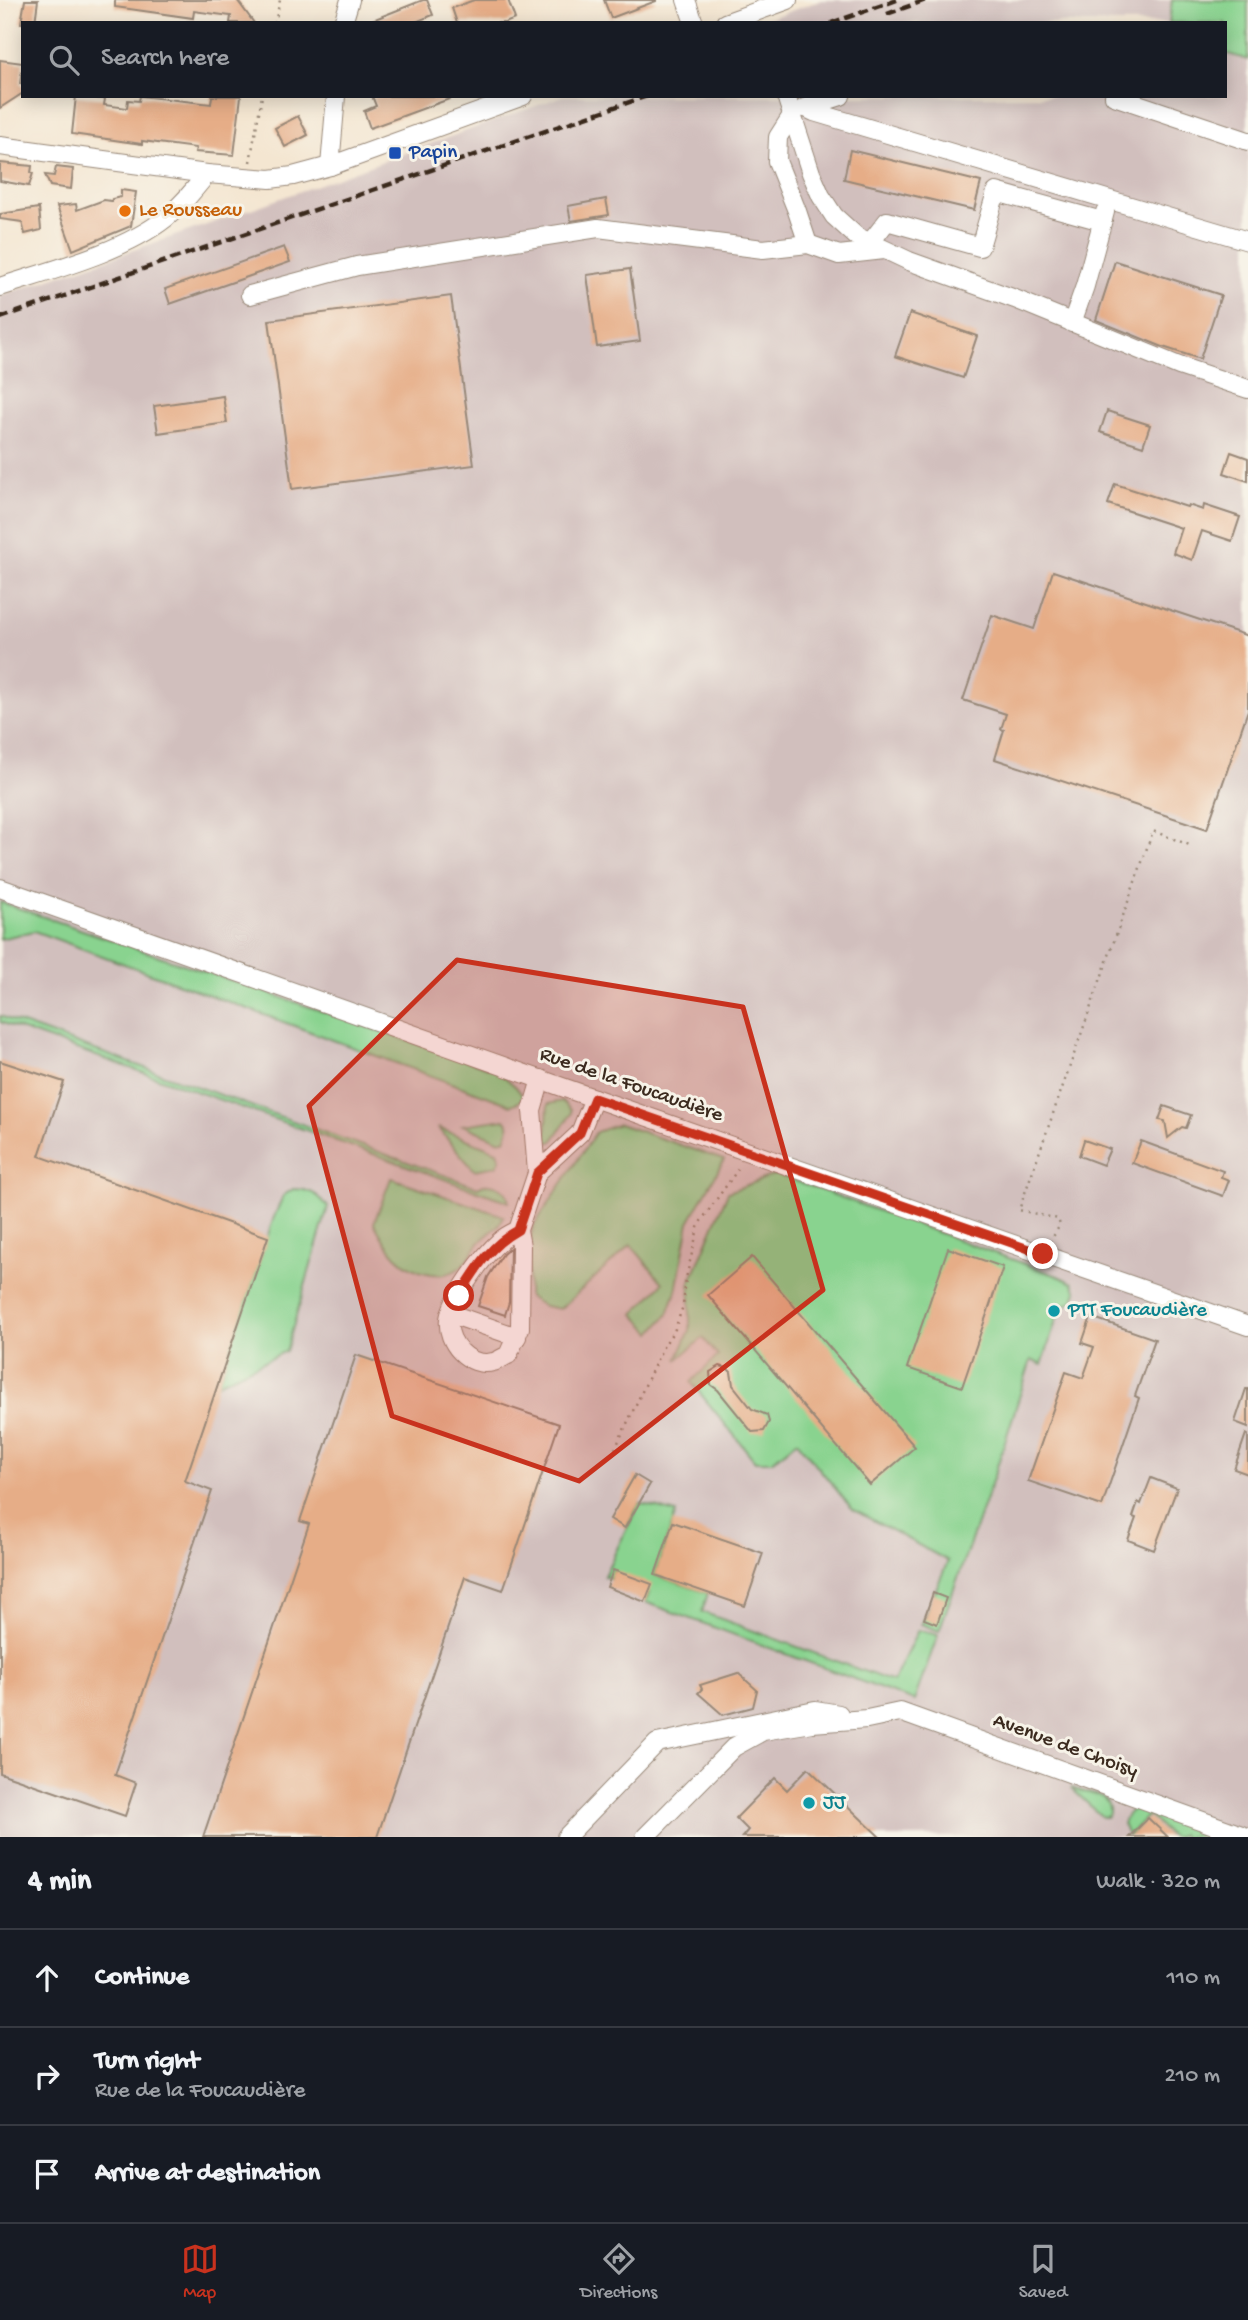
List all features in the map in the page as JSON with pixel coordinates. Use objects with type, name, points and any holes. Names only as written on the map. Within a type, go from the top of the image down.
[{"type":"street","points":[[344,21],[350,0]]},
{"type":"street","points":[[685,0],[693,21]]},
{"type":"street","points":[[739,21],[760,18],[788,0]]},
{"type":"street","points":[[330,166],[336,98]]},
{"type":"street","points":[[0,146],[207,174],[270,179],[330,166],[517,98]]},
{"type":"street","points":[[793,107],[832,98]]},
{"type":"street","points":[[1120,98],[1248,141]]},
{"type":"street","points":[[793,107],[1248,241]]},
{"type":"street","points":[[793,107],[778,137],[777,161],[807,244]]},
{"type":"street","points":[[793,107],[810,173],[821,196],[834,216],[856,236],[909,261],[1015,299],[1179,366],[1248,389]]},
{"type":"street","points":[[0,287],[125,242],[170,215],[207,174]]},
{"type":"street","points":[[877,246],[887,222],[980,247],[996,191],[1102,221]]},
{"type":"street","points":[[1072,323],[1109,199]]},
{"type":"street","points":[[250,295],[357,266],[598,228],[763,249],[807,244],[839,255],[877,246]]},
{"type":"street","name":"Rue de la Foucaudière","points":[[0,888],[1248,1326]]},
{"type":"street","points":[[518,1230],[502,1239],[484,1257],[459,1296],[449,1318],[450,1333],[456,1346],[465,1357],[477,1362],[492,1362],[508,1355],[520,1328],[522,1269],[518,1230],[537,1173],[532,1110],[541,1079]]},
{"type":"street","points":[[537,1173],[580,1133],[594,1098]]},
{"type":"street","points":[[451,1314],[517,1337]]},
{"type":"street","points":[[566,1837],[657,1743],[815,1710],[867,1720]]},
{"type":"street","name":"Avenue de Choisy","points":[[867,1720],[900,1712],[1247,1837]]},
{"type":"street","points":[[645,1837],[734,1747],[764,1731],[812,1723],[867,1720]]},
{"type":"path","points":[[275,21],[279,0]]},
{"type":"path","points":[[247,178],[262,98]]},
{"type":"path","points":[[1043,1254],[1060,1225],[1058,1219],[1019,1210],[1153,831],[1192,846]]},
{"type":"path","points":[[615,1449],[663,1347],[675,1329],[683,1306],[686,1278],[699,1224],[731,1177],[752,1153]]},
{"type":"highlighted area","points":[[457,960],[743,1007],[823,1290],[579,1481],[392,1416],[309,1106]]},
{"type":"shaded area","points":[[822,0],[1248,0],[1248,1837],[0,1837],[0,296],[218,221],[557,98],[1227,98],[1227,21],[762,21]]},
{"type":"green space","points":[[1172,0],[1248,0],[1248,60],[1227,54],[1227,21],[1169,21]]},
{"type":"green space","points":[[0,902],[498,1071],[523,1096],[519,1102],[511,1105],[34,931],[0,939]]},
{"type":"green space","points":[[0,1016],[477,1187],[492,1184],[505,1192],[509,1202],[0,1022]]},
{"type":"green space","points":[[562,1101],[571,1110],[571,1114],[552,1142],[548,1142],[548,1104]]},
{"type":"green space","points":[[505,1119],[508,1131],[505,1139],[500,1141],[463,1125]]},
{"type":"green space","points":[[619,1124],[724,1160],[689,1222],[676,1291],[668,1314],[652,1333],[634,1314],[663,1283],[631,1245],[560,1309],[544,1306],[528,1297],[529,1249],[533,1227],[596,1132]]},
{"type":"green space","points":[[438,1128],[497,1151],[500,1159],[497,1166],[474,1170]]},
{"type":"green space","points":[[776,1174],[1058,1276],[1073,1283],[1077,1292],[1073,1301],[1060,1308],[1042,1365],[1031,1360],[995,1473],[939,1631],[921,1624],[948,1561],[852,1509],[797,1441],[772,1461],[755,1461],[691,1382],[718,1356],[703,1338],[677,1360],[690,1330],[690,1283],[728,1192]]},
{"type":"green space","points":[[391,1178],[504,1216],[458,1269],[442,1274],[421,1272],[397,1257],[374,1223]]},
{"type":"green space","points":[[293,1189],[313,1193],[328,1207],[286,1351],[218,1383],[274,1217],[283,1196]]},
{"type":"green space","points":[[639,1503],[676,1513],[655,1575],[708,1593],[702,1612],[893,1682],[918,1630],[938,1635],[914,1701],[645,1602],[649,1593],[613,1570],[610,1578],[604,1576]]},
{"type":"green space","points":[[1071,1788],[1103,1797],[1109,1807],[1107,1817],[1102,1817]]},
{"type":"green space","points":[[1147,1805],[1212,1824],[1209,1835],[1184,1837],[1181,1834],[1171,1837],[1148,1815],[1128,1836],[1123,1824],[1126,1816]]},
{"type":"building","points":[[25,0],[38,0],[35,21],[21,21]]},
{"type":"building","points":[[115,0],[237,0],[253,21],[230,21],[231,16],[194,11],[193,18],[115,7]]},
{"type":"building","points":[[423,0],[427,0],[433,15],[418,21],[370,21]]},
{"type":"building","points":[[474,0],[508,0],[515,19],[456,21],[452,8]]},
{"type":"building","points":[[604,0],[656,0],[656,1],[611,18]]},
{"type":"building","points":[[0,60],[21,63],[21,94],[0,108]]},
{"type":"building","points":[[76,98],[105,99],[104,105],[127,108],[128,100],[139,101],[140,98],[211,104],[212,98],[241,98],[234,155],[72,134]]},
{"type":"building","points":[[373,98],[452,98],[370,128],[364,111],[376,106]]},
{"type":"building","points":[[298,116],[308,135],[285,147],[275,128]]},
{"type":"building","points":[[850,150],[981,182],[974,210],[844,179]]},
{"type":"building","points":[[0,163],[32,166],[29,186],[0,181]]},
{"type":"building","points":[[56,167],[73,169],[71,189],[50,186],[45,175],[54,176]]},
{"type":"building","points":[[121,190],[136,192],[131,226],[73,250],[57,206],[76,204],[77,210],[121,197]]},
{"type":"building","points":[[606,199],[609,215],[571,221],[568,206]]},
{"type":"building","points":[[39,208],[41,230],[25,234],[22,222],[0,219],[0,214]]},
{"type":"building","points":[[284,247],[290,262],[170,304],[165,289]]},
{"type":"building","points":[[1115,261],[1221,295],[1200,359],[1096,320]]},
{"type":"building","points":[[630,269],[640,341],[597,347],[587,275]]},
{"type":"building","points":[[451,296],[474,465],[292,489],[269,320]]},
{"type":"building","points":[[910,313],[977,336],[963,378],[895,356]]},
{"type":"building","points":[[223,396],[227,423],[158,433],[154,406]]},
{"type":"building","points":[[1107,411],[1150,425],[1143,446],[1100,432]]},
{"type":"building","points":[[1231,452],[1248,458],[1248,481],[1224,473]]},
{"type":"building","points":[[1115,484],[1187,507],[1188,505],[1203,510],[1204,505],[1240,517],[1232,541],[1202,531],[1192,560],[1173,553],[1181,528],[1108,504]]},
{"type":"building","points":[[1053,571],[1248,636],[1248,710],[1207,829],[995,759],[1006,714],[963,700],[992,615],[1034,629]]},
{"type":"building","points":[[0,1061],[64,1082],[39,1156],[268,1237],[185,1481],[212,1491],[115,1775],[136,1783],[125,1816],[0,1773]]},
{"type":"building","points":[[1164,1106],[1191,1115],[1186,1128],[1182,1127],[1168,1138],[1165,1121],[1159,1120]]},
{"type":"building","points":[[1084,1140],[1110,1149],[1103,1165],[1079,1156]]},
{"type":"building","points":[[1141,1141],[1223,1171],[1221,1177],[1229,1180],[1223,1196],[1132,1163]]},
{"type":"building","points":[[510,1248],[509,1302],[505,1315],[478,1306],[488,1277]]},
{"type":"building","points":[[948,1248],[1003,1267],[962,1387],[907,1368]]},
{"type":"building","points":[[752,1257],[915,1447],[870,1485],[708,1295]]},
{"type":"building","points":[[1091,1317],[1155,1339],[1135,1396],[1139,1398],[1102,1506],[1028,1481],[1066,1372],[1083,1378],[1094,1347],[1082,1343]]},
{"type":"building","points":[[356,1355],[559,1424],[503,1590],[465,1577],[377,1837],[203,1837],[309,1524],[300,1521]]},
{"type":"building","points":[[720,1366],[731,1372],[733,1385],[752,1409],[767,1415],[769,1422],[764,1431],[752,1432],[711,1385],[710,1372]]},
{"type":"building","points":[[1248,1389],[1248,1427],[1235,1422]]},
{"type":"building","points":[[1246,1434],[1248,1435],[1248,1474],[1234,1469]]},
{"type":"building","points":[[635,1475],[650,1484],[625,1528],[610,1519]]},
{"type":"building","points":[[1151,1478],[1177,1488],[1154,1550],[1128,1540],[1136,1518],[1133,1517],[1138,1502],[1141,1504]]},
{"type":"building","points":[[673,1522],[763,1553],[745,1606],[655,1575]]},
{"type":"building","points":[[613,1570],[652,1584],[645,1602],[607,1587]]},
{"type":"building","points":[[933,1593],[946,1598],[937,1624],[924,1619]]},
{"type":"building","points":[[738,1673],[757,1690],[753,1707],[723,1715],[698,1693],[702,1689],[700,1685]]},
{"type":"building","name":"JJ","points":[[808,1768],[880,1837],[742,1837],[748,1830],[736,1818],[775,1778],[787,1790]]},
{"type":"building","points":[[1148,1818],[1168,1837],[1129,1837]]},
{"type":"railway","points":[[837,21],[897,0]]},
{"type":"railway","points":[[887,14],[926,0]]},
{"type":"railway","points":[[0,318],[641,98]]},
{"type":"place","name":"Papin","points":[[395,153]]},
{"type":"place","name":"Le Rousseau","points":[[125,211]]},
{"type":"place","name":"PTT Foucaudière","points":[[1054,1311]]},
{"type":"place","name":"JJ","points":[[809,1803]]},
{"type":"route","points":[[459,1296],[484,1257],[502,1239],[518,1230],[537,1173],[580,1133],[594,1098],[1043,1254]]}]
